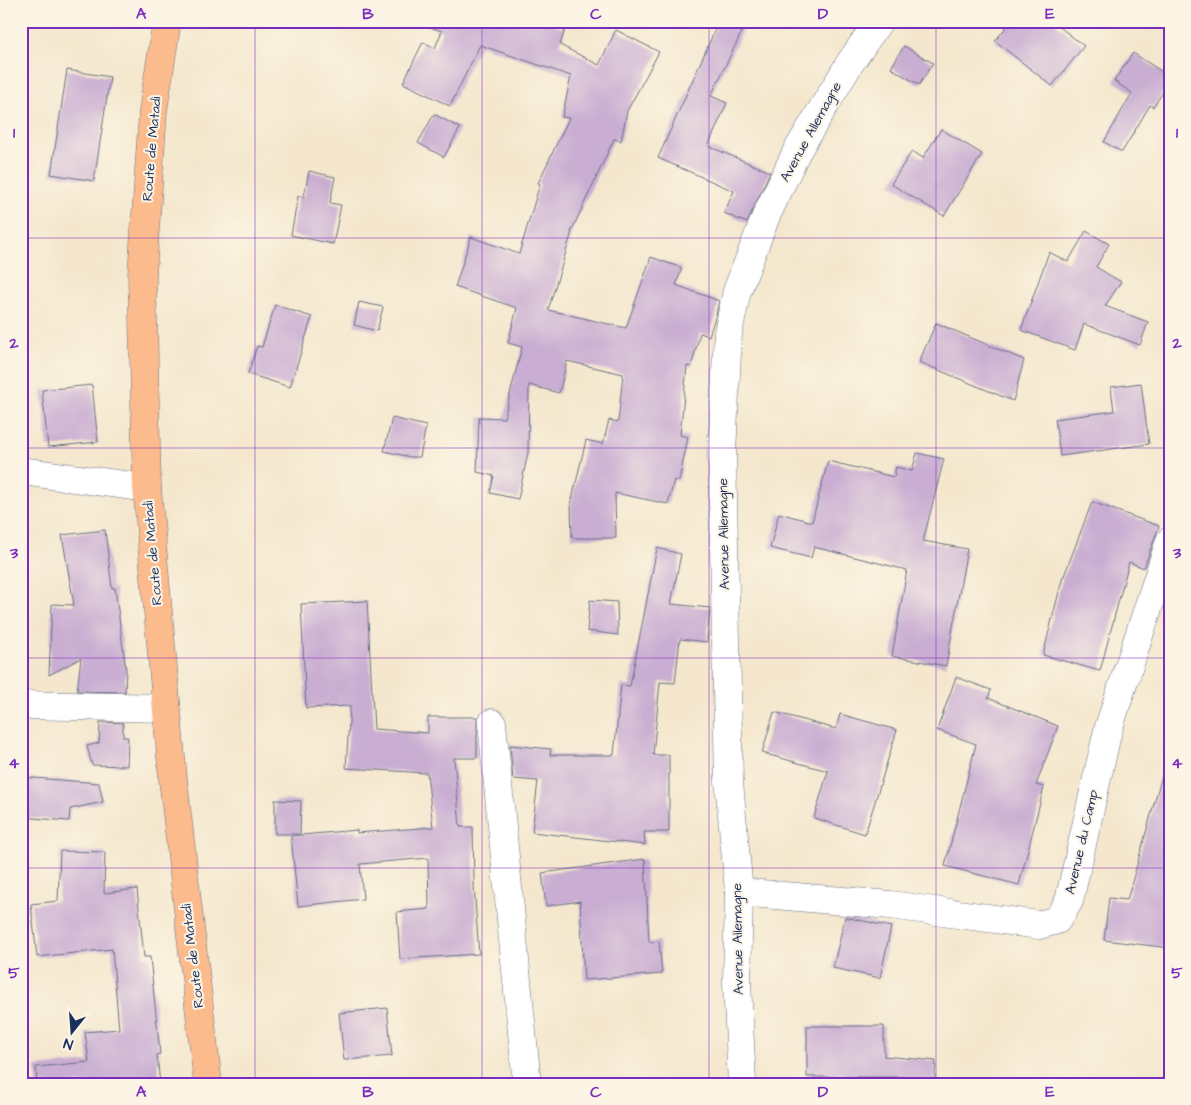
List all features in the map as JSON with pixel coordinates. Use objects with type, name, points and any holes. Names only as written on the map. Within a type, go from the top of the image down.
[{"type":"highway","name":"Route de Matadi","points":[[167,21],[153,111],[142,275],[147,488],[173,779],[208,1084]]},
{"type":"street","name":"Avenue Allemagne","points":[[742,1084],[738,982],[738,892],[729,782],[722,462],[728,333],[737,291],[766,216],[798,151],[850,63],[879,21]]},
{"type":"street","points":[[21,471],[147,488]]},
{"type":"street","name":"Avenue du Camp","points":[[738,892],[890,905],[1039,925],[1057,920],[1069,901],[1108,730],[1170,541]]},
{"type":"street","points":[[21,705],[166,708]]},
{"type":"street","points":[[492,724],[527,1084]]},
{"type":"building","points":[[424,21],[543,21],[565,29],[560,45],[599,65],[616,30],[659,52],[627,111],[621,141],[614,139],[571,232],[548,310],[626,328],[651,257],[682,268],[676,285],[719,301],[709,336],[700,333],[691,367],[687,366],[680,435],[688,437],[679,481],[674,480],[668,504],[615,493],[616,538],[572,538],[571,504],[586,440],[603,444],[609,420],[618,422],[623,374],[567,361],[559,393],[529,385],[528,453],[518,499],[490,493],[494,476],[477,472],[479,417],[504,418],[522,347],[508,343],[517,308],[455,287],[471,237],[519,254],[540,184],[538,183],[569,118],[562,117],[571,76],[480,45],[450,106],[403,83],[423,42],[435,48],[442,31],[424,25]]},
{"type":"building","points":[[719,21],[747,21],[711,96],[727,103],[708,146],[770,172],[747,223],[724,213],[734,191],[658,158]]},
{"type":"building","points":[[1011,21],[1052,21],[1084,46],[1052,86],[995,41]]},
{"type":"building","points":[[904,46],[933,63],[919,85],[891,68]]},
{"type":"building","points":[[1133,53],[1170,77],[1170,82],[1153,107],[1150,105],[1122,152],[1104,142],[1132,93],[1114,81]]},
{"type":"building","points":[[67,70],[110,77],[94,181],[51,174]]},
{"type":"building","points":[[434,114],[460,128],[444,157],[418,143]]},
{"type":"building","points":[[941,129],[982,154],[944,216],[891,184],[912,151],[923,158]]},
{"type":"building","points":[[309,171],[335,177],[330,203],[341,205],[333,244],[291,235],[298,196],[304,197]]},
{"type":"building","points":[[1086,231],[1109,244],[1096,267],[1121,282],[1105,306],[1148,322],[1140,345],[1084,324],[1075,350],[1021,330],[1049,252],[1068,262]]},
{"type":"building","points":[[359,302],[383,307],[377,331],[354,325]]},
{"type":"building","points":[[275,305],[312,317],[290,387],[248,374],[257,346],[262,347]]},
{"type":"building","points":[[936,323],[1024,360],[1013,401],[919,362]]},
{"type":"building","points":[[1141,383],[1149,444],[1060,456],[1055,419],[1114,411],[1111,387]]},
{"type":"building","points":[[92,385],[98,442],[48,447],[42,390]]},
{"type":"building","points":[[392,418],[426,426],[420,457],[410,457],[384,451]]},
{"type":"building","points":[[917,453],[944,459],[923,541],[967,549],[946,666],[892,656],[907,570],[814,547],[811,558],[770,548],[779,513],[812,522],[828,461],[894,477],[896,467],[912,471]]},
{"type":"building","points":[[1092,502],[1159,526],[1144,568],[1129,562],[1100,671],[1043,655],[1063,576]]},
{"type":"building","points":[[105,530],[112,588],[115,588],[126,670],[125,692],[77,691],[81,658],[49,675],[52,604],[74,605],[62,535]]},
{"type":"building","points":[[657,548],[681,554],[671,604],[710,608],[707,642],[680,639],[675,683],[660,682],[653,755],[669,755],[669,832],[644,832],[645,845],[532,832],[538,781],[513,779],[510,745],[551,749],[550,755],[614,755],[621,685],[630,686]]},
{"type":"building","points":[[590,600],[617,602],[618,635],[587,631]]},
{"type":"building","points":[[367,601],[374,729],[428,733],[428,717],[477,717],[477,758],[454,758],[460,827],[473,827],[474,886],[479,954],[400,959],[397,912],[429,909],[428,858],[360,864],[363,899],[298,906],[291,836],[357,830],[357,833],[433,827],[427,773],[346,768],[350,706],[306,708],[301,604]]},
{"type":"building","points":[[956,677],[991,690],[988,698],[1058,726],[1036,785],[1044,787],[1019,885],[945,866],[976,744],[937,730]]},
{"type":"building","points":[[774,712],[836,729],[840,714],[897,730],[865,834],[814,818],[828,771],[762,753]]},
{"type":"building","points":[[100,722],[123,723],[123,737],[128,737],[127,766],[92,765],[87,746],[99,743]]},
{"type":"building","points":[[1163,772],[1170,773],[1170,948],[1104,940],[1109,898],[1127,900]]},
{"type":"building","points":[[21,777],[99,783],[103,802],[70,809],[69,821],[21,817]]},
{"type":"building","points":[[275,800],[301,801],[300,834],[275,834]]},
{"type":"building","points":[[60,851],[105,852],[104,893],[137,889],[144,957],[150,957],[160,1054],[157,1055],[160,1084],[37,1084],[36,1067],[89,1062],[85,1032],[119,1029],[112,949],[37,957],[31,904],[58,901]]},
{"type":"building","points":[[645,859],[649,942],[659,941],[662,974],[584,980],[580,901],[546,906],[542,873]]},
{"type":"building","points":[[845,917],[891,927],[880,978],[833,968]]},
{"type":"building","points":[[387,1008],[392,1056],[344,1060],[339,1013]]},
{"type":"building","points":[[807,1026],[884,1026],[884,1056],[936,1061],[934,1084],[903,1084],[904,1077],[807,1077]]}]
